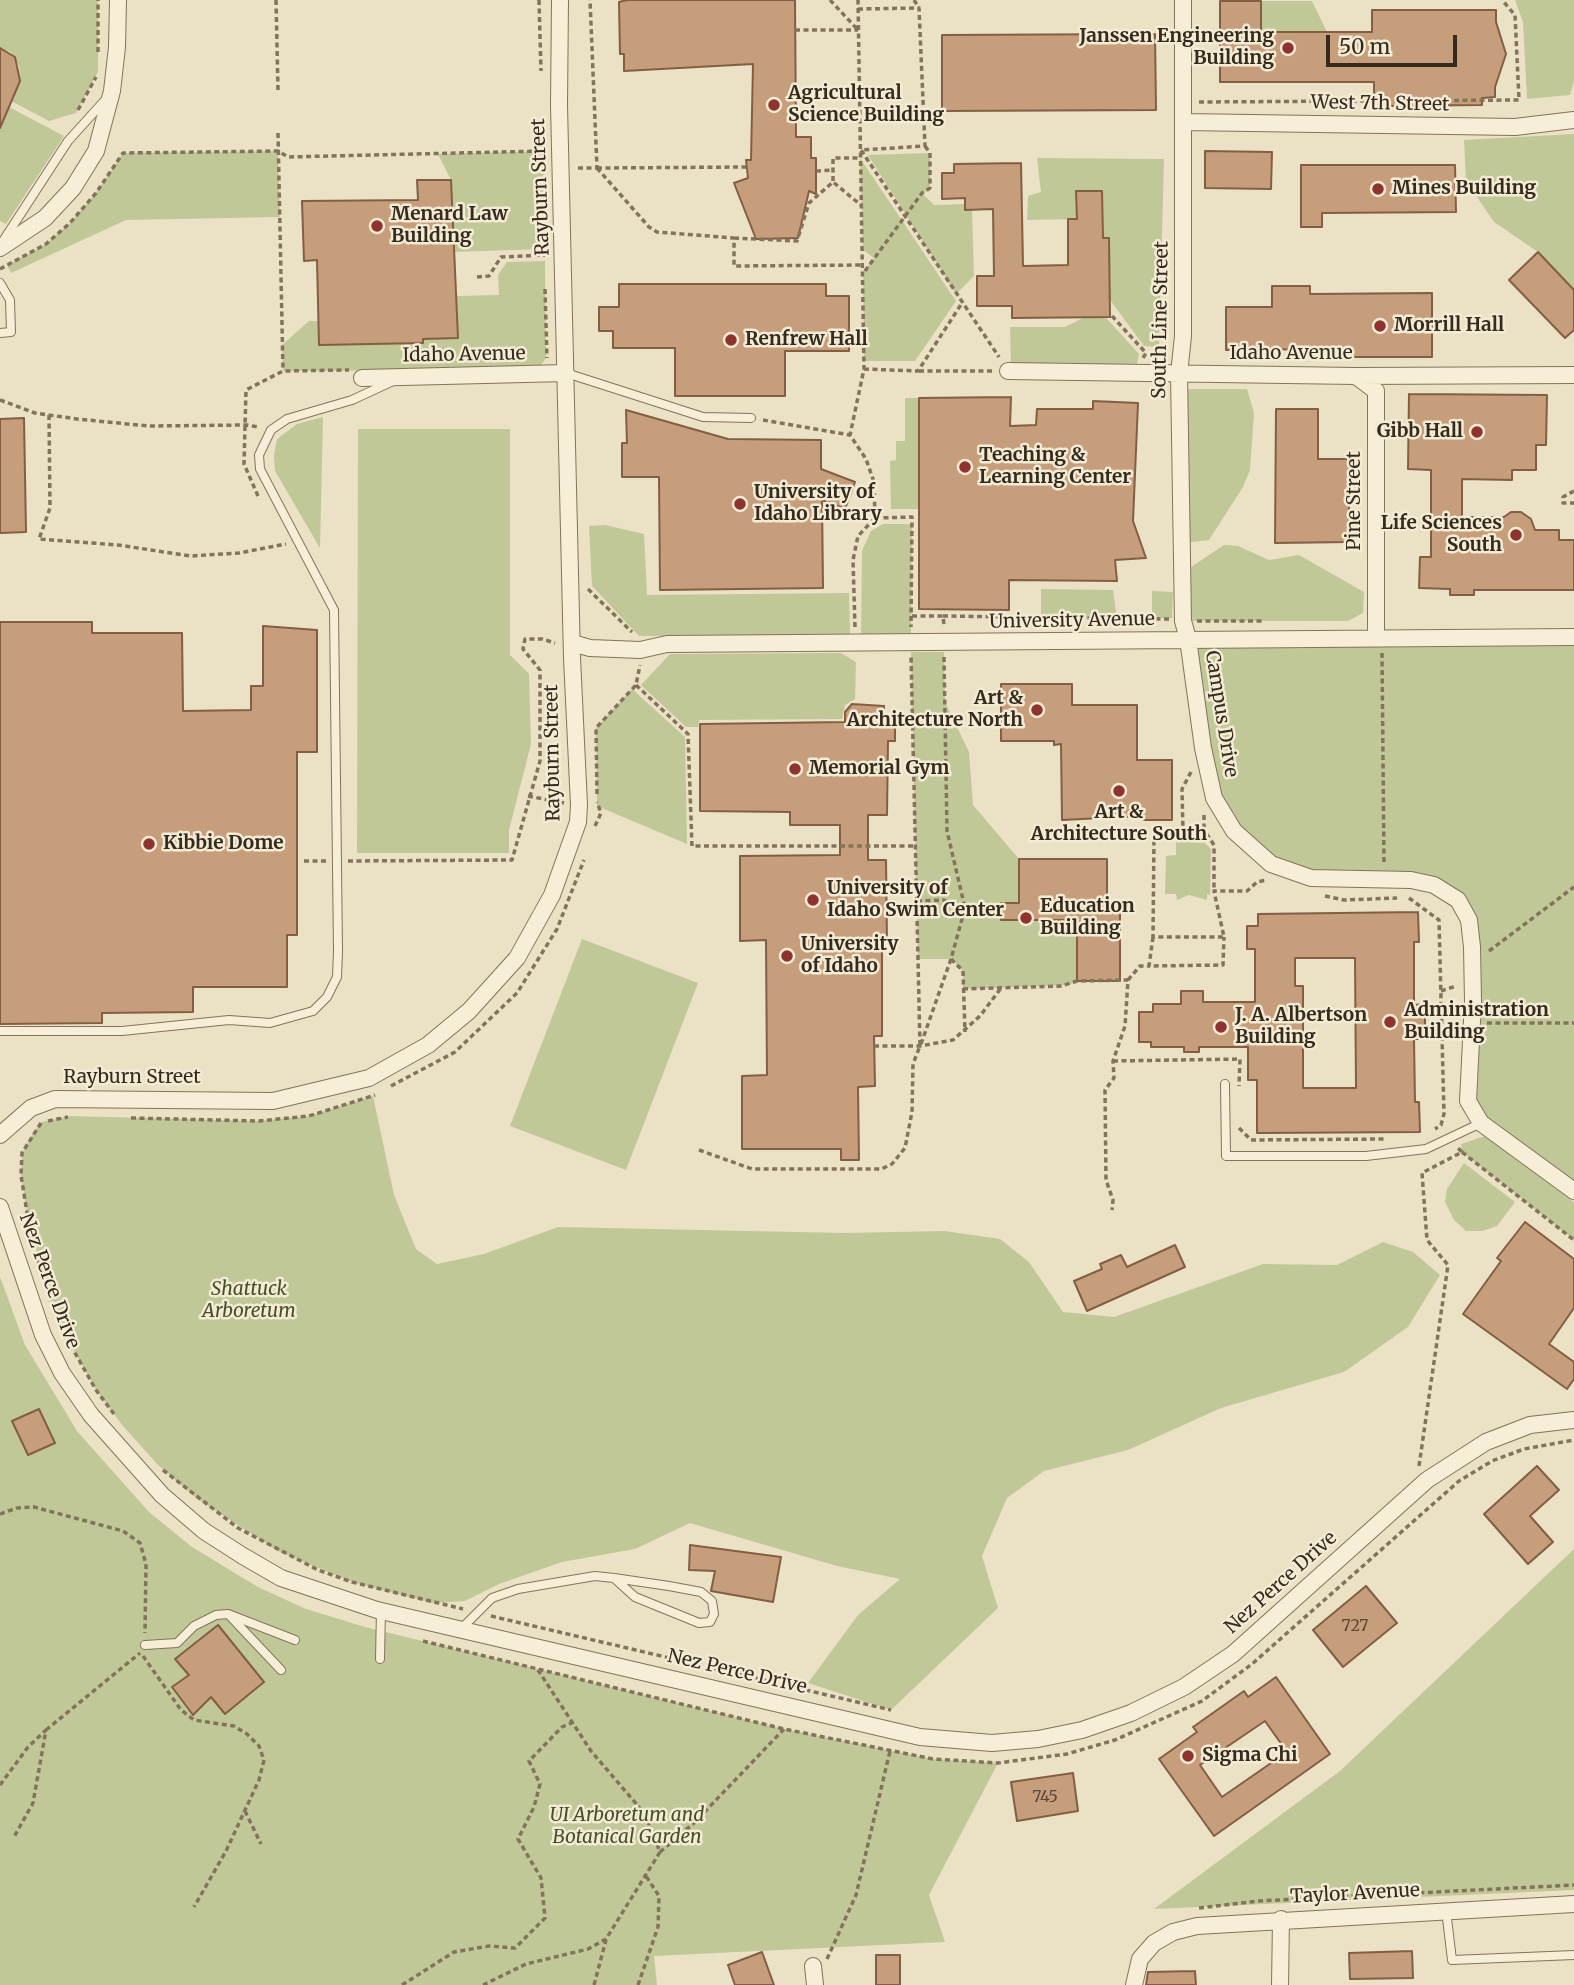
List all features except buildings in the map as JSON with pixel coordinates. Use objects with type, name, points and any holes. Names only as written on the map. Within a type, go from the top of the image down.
[{"type":"street","points":[[0,246],[45,218],[74,188],[96,150],[112,91],[118,0]]},
{"type":"street","name":"Rayburn Street","points":[[0,1135],[31,1108],[54,1099],[274,1101],[306,1095],[379,1073],[428,1045],[454,1025],[517,958],[552,895],[578,822],[559,0]]},
{"type":"street","name":"South Line Street","points":[[1183,0],[1183,336],[1179,374],[1183,621],[1188,639]]},
{"type":"street","name":"West 7th Street","points":[[1184,122],[1515,127],[1574,120]]},
{"type":"street","name":"Idaho Avenue","points":[[1008,371],[1356,376],[1574,374]]},
{"type":"street","name":"Idaho Avenue","points":[[362,378],[566,373]]},
{"type":"street","name":"Pine Street","points":[[1356,376],[1376,391],[1376,636]]},
{"type":"street","name":"University Avenue","points":[[572,643],[590,648],[640,650],[667,645],[856,645],[911,648],[1188,639],[1574,637]]},
{"type":"street","name":"Campus Drive","points":[[1188,639],[1205,761],[1214,798],[1234,831],[1271,864],[1311,877],[1411,880],[1434,885],[1458,900],[1469,920],[1473,963],[1468,1101],[1482,1123],[1574,1191]]},
{"type":"street","name":"Nez Perce Drive","points":[[0,1207],[43,1335],[83,1405],[125,1457],[162,1495],[204,1531],[281,1578],[381,1610],[920,1737],[992,1743],[1038,1739],[1082,1730],[1131,1713],[1184,1687],[1233,1654],[1427,1480],[1486,1442],[1530,1425],[1574,1420]]},
{"type":"street","name":"Taylor Avenue","points":[[1134,1985],[1137,1967],[1145,1952],[1173,1932],[1197,1926],[1574,1904]]},
{"type":"street","points":[[1280,1985],[1281,1919]]},
{"type":"street","points":[[815,1985],[820,1962]]},
{"type":"lane","points":[[0,246],[68,141],[112,91]]},
{"type":"lane","points":[[0,283],[10,300],[11,332],[0,333]]},
{"type":"lane","points":[[566,373],[703,417],[751,418]]},
{"type":"lane","points":[[0,1031],[122,1031],[229,1020],[270,1023],[313,1011],[327,997],[337,977],[334,610],[260,469],[262,443],[271,430],[287,419],[352,400],[402,377]]},
{"type":"lane","points":[[1225,1084],[1226,1156],[1366,1156],[1426,1149],[1482,1123]]},
{"type":"lane","points":[[461,1629],[475,1612],[492,1598],[518,1589],[595,1576],[614,1578],[701,1592],[712,1601],[714,1614],[710,1622],[699,1623],[635,1597],[614,1578]]},
{"type":"lane","points":[[380,1659],[381,1610]]},
{"type":"lane","points":[[228,1614],[281,1670]]},
{"type":"lane","points":[[142,1649],[177,1643],[194,1626],[216,1615],[228,1614],[296,1640]]},
{"type":"lane","points":[[1446,1910],[1452,1960],[1574,1955]]},
{"type":"path","points":[[98,0],[98,60]]},
{"type":"path","points":[[276,0],[278,91]]},
{"type":"path","points":[[590,0],[597,167],[649,227],[657,232],[797,241],[809,203],[833,182],[833,158],[860,158]]},
{"type":"path","points":[[830,0],[858,30]]},
{"type":"path","points":[[856,645],[853,560],[858,536],[875,518],[874,482],[866,459],[850,435],[864,369],[858,0]]},
{"type":"path","points":[[863,272],[922,193],[930,188],[930,153],[925,146],[919,8],[914,0]]},
{"type":"path","points":[[1195,97],[1200,103],[1519,100],[1515,15],[1502,0]]},
{"type":"path","points":[[858,9],[919,8]]},
{"type":"path","points":[[795,30],[858,30]]},
{"type":"path","points":[[76,113],[98,72]]},
{"type":"path","points":[[278,134],[283,371]]},
{"type":"path","points":[[861,150],[925,146]]},
{"type":"path","points":[[861,150],[1008,371]]},
{"type":"path","points":[[123,153],[278,151],[288,157],[542,151]]},
{"type":"path","points":[[578,181],[578,167],[747,167]]},
{"type":"path","points":[[816,171],[833,170]]},
{"type":"path","points":[[833,182],[862,206]]},
{"type":"path","points":[[734,238],[734,265],[863,265]]},
{"type":"path","points":[[477,277],[489,276],[501,257],[545,255]]},
{"type":"path","points":[[918,371],[962,303]]},
{"type":"path","points":[[1112,316],[1146,353],[1128,374]]},
{"type":"path","points":[[864,369],[1008,371]]},
{"type":"path","points":[[0,400],[50,415],[148,426],[247,425],[271,430]]},
{"type":"path","points":[[50,415],[50,508],[39,539],[118,545],[191,556],[239,553],[287,544]]},
{"type":"path","points":[[751,418],[850,435]]},
{"type":"path","points":[[1574,491],[1563,497],[1563,503],[1574,503]]},
{"type":"path","points":[[875,518],[912,517],[911,648],[920,1046]]},
{"type":"path","points":[[588,578],[588,590],[640,639],[640,675],[636,685],[596,728],[597,806],[601,813],[595,828]]},
{"type":"path","points":[[912,616],[1266,621]]},
{"type":"path","points":[[699,1150],[752,1169],[881,1169],[891,1164],[905,1147],[911,1130],[913,1064],[951,958],[965,908],[947,831],[943,616]]},
{"type":"path","points":[[1376,636],[1384,658],[1384,881]]},
{"type":"path","points":[[304,861],[512,860],[540,761],[540,670],[523,649],[525,639],[572,643]]},
{"type":"path","points":[[636,685],[688,734],[692,846],[915,846]]},
{"type":"path","points":[[1183,831],[1182,789],[1195,764]]},
{"type":"path","points":[[1112,1210],[1113,1200],[1106,1180],[1105,1090],[1114,1078],[1113,1061],[1125,1026],[1128,980],[1140,966],[1223,965],[1224,937],[1214,891],[1214,845],[1204,830],[1204,807]]},
{"type":"path","points":[[1149,967],[1153,937],[1154,838],[1183,831],[1204,830]]},
{"type":"path","points":[[122,1117],[259,1121],[309,1116],[373,1096],[444,1058],[492,1019],[517,993],[557,929],[587,850]]},
{"type":"path","points":[[1214,891],[1247,891],[1257,882],[1276,878]]},
{"type":"path","points":[[1473,963],[1574,887]]},
{"type":"path","points":[[917,901],[943,900],[965,908]]},
{"type":"path","points":[[1153,937],[1224,937]]},
{"type":"path","points":[[951,958],[963,971],[965,1032]]},
{"type":"path","points":[[963,989],[1061,986],[1077,981],[1128,980]]},
{"type":"path","points":[[874,1046],[920,1046],[953,1040],[965,1032],[1001,988]]},
{"type":"path","points":[[1471,1023],[1574,1023]]},
{"type":"path","points":[[1113,1061],[1240,1059],[1239,1096]]},
{"type":"path","points":[[42,1275],[28,1219],[21,1175],[22,1153],[42,1122],[71,1116]]},
{"type":"path","points":[[1238,1121],[1244,1136],[1251,1140]]},
{"type":"path","points":[[1450,1140],[1574,1240]]},
{"type":"path","points":[[1427,1480],[1419,1465],[1448,1265],[1427,1240],[1422,1173],[1462,1152]]},
{"type":"path","points":[[57,1321],[96,1390],[116,1417]]},
{"type":"path","points":[[423,1641],[784,1729],[933,1759],[1016,1761],[1067,1754],[1156,1724],[1202,1701],[1252,1664],[1459,1481],[1492,1461],[1524,1449],[1574,1440]]},
{"type":"path","points":[[158,1465],[196,1498],[238,1528],[318,1570],[364,1585],[891,1710]]},
{"type":"path","points":[[0,1514],[17,1508],[34,1507],[123,1531],[140,1543],[146,1564],[142,1649],[181,1710],[194,1720],[234,1726],[259,1746],[264,1760],[259,1780],[226,1851],[194,1907]]},
{"type":"path","points":[[0,1786],[28,1747],[142,1649]]},
{"type":"path","points":[[537,1669],[549,1692],[574,1722],[607,1773],[645,1814],[654,1830],[660,1852]]},
{"type":"path","points":[[402,1985],[454,1952],[470,1947],[515,1948],[545,1918],[541,1878],[518,1839],[534,1807],[540,1784],[529,1761],[562,1727],[574,1722]]},
{"type":"path","points":[[594,1985],[606,1939],[660,1852],[694,1823],[784,1729]]},
{"type":"path","points":[[14,1837],[33,1803],[46,1730]]},
{"type":"path","points":[[820,1962],[856,1895],[890,1751]]},
{"type":"path","points":[[245,1810],[261,1844]]},
{"type":"path","points":[[638,1985],[658,1927],[659,1896],[646,1876]]},
{"type":"path","points":[[483,1985],[526,1964],[588,1949],[606,1939]]},
{"type":"green space","points":[[0,0],[98,0],[98,72],[76,113],[49,121],[11,101],[20,81],[19,66],[11,52],[0,48]]},
{"type":"green space","points":[[1515,0],[1574,0],[1574,81],[1570,95],[1527,99],[1523,22]]},
{"type":"green space","points":[[1261,1],[1312,1],[1327,32],[1261,32]]},
{"type":"green space","points":[[9,107],[64,136],[6,224],[0,221],[0,124]]},
{"type":"green space","points":[[1574,134],[1574,290],[1538,252],[1494,222],[1466,181],[1464,140]]},
{"type":"green space","points":[[278,151],[280,217],[126,220],[11,273],[7,265],[46,244],[70,223],[96,193],[123,153]]},
{"type":"green space","points":[[543,151],[545,249],[452,252],[451,180],[438,154]]},
{"type":"green space","points":[[930,153],[930,188],[923,194],[934,205],[965,204],[972,209],[974,276],[956,294],[868,155]]},
{"type":"green space","points":[[860,158],[956,301],[915,361],[864,361],[863,272],[874,258],[863,250]]},
{"type":"green space","points":[[1037,158],[1164,159],[1159,347],[1144,346],[1110,300],[1109,238],[1103,238],[1077,191],[1077,219],[1027,220],[1028,196],[1041,192]]},
{"type":"green space","points":[[545,261],[546,358],[541,365],[438,370],[283,371],[282,345],[309,321],[318,321],[319,345],[423,343],[423,331],[446,338],[458,338],[457,296],[499,295],[498,275],[507,262]]},
{"type":"green space","points":[[1099,310],[1139,354],[1137,364],[1011,366],[1010,327],[1065,327]]},
{"type":"green space","points":[[1180,389],[1247,389],[1254,413],[1250,470],[1243,487],[1209,540],[1183,543]]},
{"type":"green space","points":[[905,398],[919,398],[919,509],[891,509],[890,461],[896,460],[896,441],[905,441]]},
{"type":"green space","points":[[323,417],[320,548],[275,471],[274,455],[277,439],[297,424]]},
{"type":"green space","points":[[358,429],[510,429],[510,655],[529,674],[531,744],[509,830],[509,853],[357,853]]},
{"type":"green space","points":[[883,524],[912,524],[911,638],[861,637],[862,551],[871,531]]},
{"type":"green space","points":[[605,525],[644,534],[647,595],[849,593],[850,636],[639,636],[592,586],[589,526]]},
{"type":"green space","points":[[1224,545],[1238,546],[1269,560],[1299,555],[1364,592],[1363,613],[1348,621],[1183,621],[1183,593],[1191,567]]},
{"type":"green space","points":[[1041,589],[1113,590],[1117,619],[1041,617]]},
{"type":"green space","points":[[1152,591],[1173,592],[1172,618],[1152,618]]},
{"type":"green space","points":[[1574,637],[1574,1191],[1481,1123],[1468,1101],[1469,920],[1434,885],[1311,878],[1271,864],[1214,798],[1188,639]]},
{"type":"green space","points":[[911,652],[944,652],[945,702],[969,752],[973,805],[1019,859],[1019,903],[1001,903],[1001,920],[1051,920],[1077,916],[1077,981],[1069,985],[963,989],[963,971],[951,959],[918,959]]},
{"type":"green space","points":[[841,653],[856,662],[855,699],[845,705],[842,719],[699,720],[698,727],[686,727],[641,685],[670,654]]},
{"type":"green space","points":[[632,689],[685,737],[687,844],[597,806],[596,728]]},
{"type":"green space","points":[[1176,839],[1201,839],[1211,849],[1210,895],[1207,894],[1207,900],[1189,895],[1177,900],[1176,894],[1165,894],[1166,856],[1176,855]]},
{"type":"green space","points":[[582,939],[698,983],[626,1170],[510,1126]]},
{"type":"green space","name":"Shattuck Arboretum","points":[[373,1096],[394,1195],[416,1249],[437,1264],[484,1254],[558,1227],[845,1233],[944,1231],[1000,1239],[1029,1262],[1063,1312],[1114,1317],[1263,1264],[1337,1265],[1383,1242],[1413,1252],[1440,1275],[1408,1327],[1344,1372],[1221,1408],[1128,1450],[1044,1471],[1007,1498],[982,1556],[998,1608],[891,1710],[808,1683],[858,1615],[900,1579],[837,1566],[690,1523],[635,1549],[562,1562],[499,1584],[465,1601],[433,1603],[352,1582],[278,1551],[196,1498],[158,1465],[123,1426],[96,1390],[52,1311],[28,1219],[21,1175],[22,1153],[33,1133],[42,1122],[71,1116],[259,1121],[309,1116]]},
{"type":"green space","points":[[1485,1136],[1574,1202],[1574,1240],[1462,1152],[1461,1144]]},
{"type":"green space","points":[[1464,1163],[1515,1202],[1497,1226],[1482,1231],[1466,1231],[1454,1220],[1445,1202],[1447,1189]]},
{"type":"green space","name":"UI Arboretum and Botanical Garden","points":[[0,1277],[25,1345],[77,1431],[149,1512],[192,1547],[258,1587],[306,1609],[365,1627],[784,1729],[933,1759],[998,1763],[929,1895],[945,1942],[654,1956],[657,1985],[0,1985]]},
{"type":"green space","points":[[1574,1549],[1574,1890],[1154,1909],[1340,1771]]},
{"type":"place","name":"Janssen Engineering Building","points":[[1288,48]]},
{"type":"place","name":"Agricultural Science Building","points":[[774,105]]},
{"type":"place","name":"Mines Building","points":[[1378,189]]},
{"type":"place","name":"Menard Law Building","points":[[377,226]]},
{"type":"place","name":"Morrill Hall","points":[[1380,326]]},
{"type":"place","name":"Renfrew Hall","points":[[731,340]]},
{"type":"place","name":"Gibb Hall","points":[[1477,432]]},
{"type":"place","name":"Teaching & Learning Center","points":[[965,467]]},
{"type":"place","name":"University of Idaho Library","points":[[740,504]]},
{"type":"place","name":"Life Sciences South","points":[[1516,535]]},
{"type":"place","name":"Art & Architecture North","points":[[1037,710]]},
{"type":"place","name":"Memorial Gym","points":[[795,769]]},
{"type":"place","name":"Art & Architecture South","points":[[1119,791]]},
{"type":"place","name":"Kibbie Dome","points":[[149,844]]},
{"type":"place","name":"University of Idaho Swim Center","points":[[813,900]]},
{"type":"place","name":"Education Building","points":[[1026,918]]},
{"type":"place","name":"University of Idaho","points":[[787,956]]},
{"type":"place","name":"Administration Building","points":[[1390,1022]]},
{"type":"place","name":"J. A. Albertson Building","points":[[1221,1027]]},
{"type":"place","name":"Sigma Chi","points":[[1188,1756]]}]
